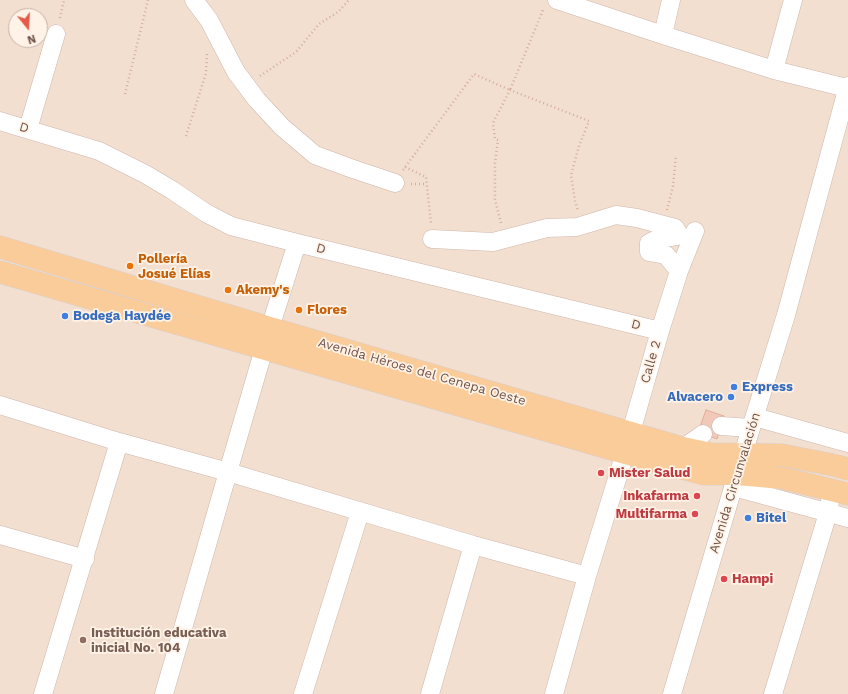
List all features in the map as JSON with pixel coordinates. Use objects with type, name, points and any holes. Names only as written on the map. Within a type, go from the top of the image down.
[{"type":"main road","name":"Avenida Héroes del Cenepa Oeste","points":[[0,247],[268,338],[379,382],[625,453],[704,474],[738,472],[782,478],[840,492]]},
{"type":"main road","name":"Avenida Héroes del Cenepa Oeste","points":[[0,272],[90,299],[268,338],[631,432],[683,448],[711,454],[738,472]]},
{"type":"main road","name":"Avenida Héroes del Cenepa Oeste","points":[[738,472],[782,455],[848,469]]},
{"type":"street","points":[[194,0],[209,20],[236,72],[257,100],[282,127],[315,155],[395,182]]},
{"type":"street","points":[[663,35],[672,0]]},
{"type":"street","points":[[774,70],[793,0]]},
{"type":"street","points":[[551,3],[663,35],[774,70],[848,87]]},
{"type":"street","points":[[28,129],[56,34]]},
{"type":"street","name":"Avenida Circunvalación","points":[[672,694],[786,315],[848,87]]},
{"type":"street","name":"D","points":[[0,121],[99,151],[145,174],[206,213],[231,226],[660,331]]},
{"type":"street","points":[[432,239],[493,242],[547,228],[582,226],[616,216],[637,218],[675,228],[678,233],[677,236],[657,239],[649,243],[649,252],[666,255],[679,271]]},
{"type":"street","name":"Calle 2","points":[[554,694],[587,576],[625,453],[660,331],[679,271],[695,231]]},
{"type":"street","points":[[164,694],[228,472],[297,243]]},
{"type":"street","points":[[0,405],[119,442],[228,472],[473,545],[587,576]]},
{"type":"street","points":[[721,426],[753,422],[848,443]]},
{"type":"street","points":[[683,448],[703,434]]},
{"type":"street","points":[[43,694],[119,442]]},
{"type":"street","points":[[738,472],[828,513],[848,518]]},
{"type":"street","points":[[774,694],[828,513],[840,492]]},
{"type":"street","points":[[303,694],[360,512]]},
{"type":"street","points":[[0,535],[84,558]]},
{"type":"street","points":[[430,694],[473,545]]},
{"type":"path","points":[[125,94],[148,0]]},
{"type":"path","points":[[246,86],[296,52],[319,24],[338,12],[349,0]]},
{"type":"path","points":[[505,239],[495,200],[495,163],[498,140],[495,139],[494,123],[551,3]]},
{"type":"path","points":[[186,136],[206,72],[207,52]]},
{"type":"path","points":[[395,182],[474,74],[589,121],[578,146],[570,175],[582,226]]},
{"type":"path","points":[[664,225],[673,186],[676,156]]},
{"type":"path","points":[[405,167],[426,177],[432,239]]},
{"type":"shaded area","points":[[0,0],[848,0],[848,694],[0,694]]},
{"type":"building","points":[[706,410],[724,416],[717,439],[698,432]]},
{"type":"place","name":"Pollería Josué Elías","points":[[130,266]]},
{"type":"place","name":"Akemy's","points":[[228,290]]},
{"type":"place","name":"Flores","points":[[299,310]]},
{"type":"place","name":"Bodega Haydée","points":[[65,316]]},
{"type":"place","name":"Express","points":[[734,387]]},
{"type":"place","name":"Alvacero","points":[[731,397]]},
{"type":"place","name":"Mister Salud","points":[[601,473]]},
{"type":"place","name":"Inkafarma","points":[[697,496]]},
{"type":"place","name":"Multifarma","points":[[695,514]]},
{"type":"place","name":"Bitel","points":[[748,518]]},
{"type":"place","name":"Hampi","points":[[724,579]]},
{"type":"place","name":"Institución educativa inicial No. 104","points":[[83,640]]}]
